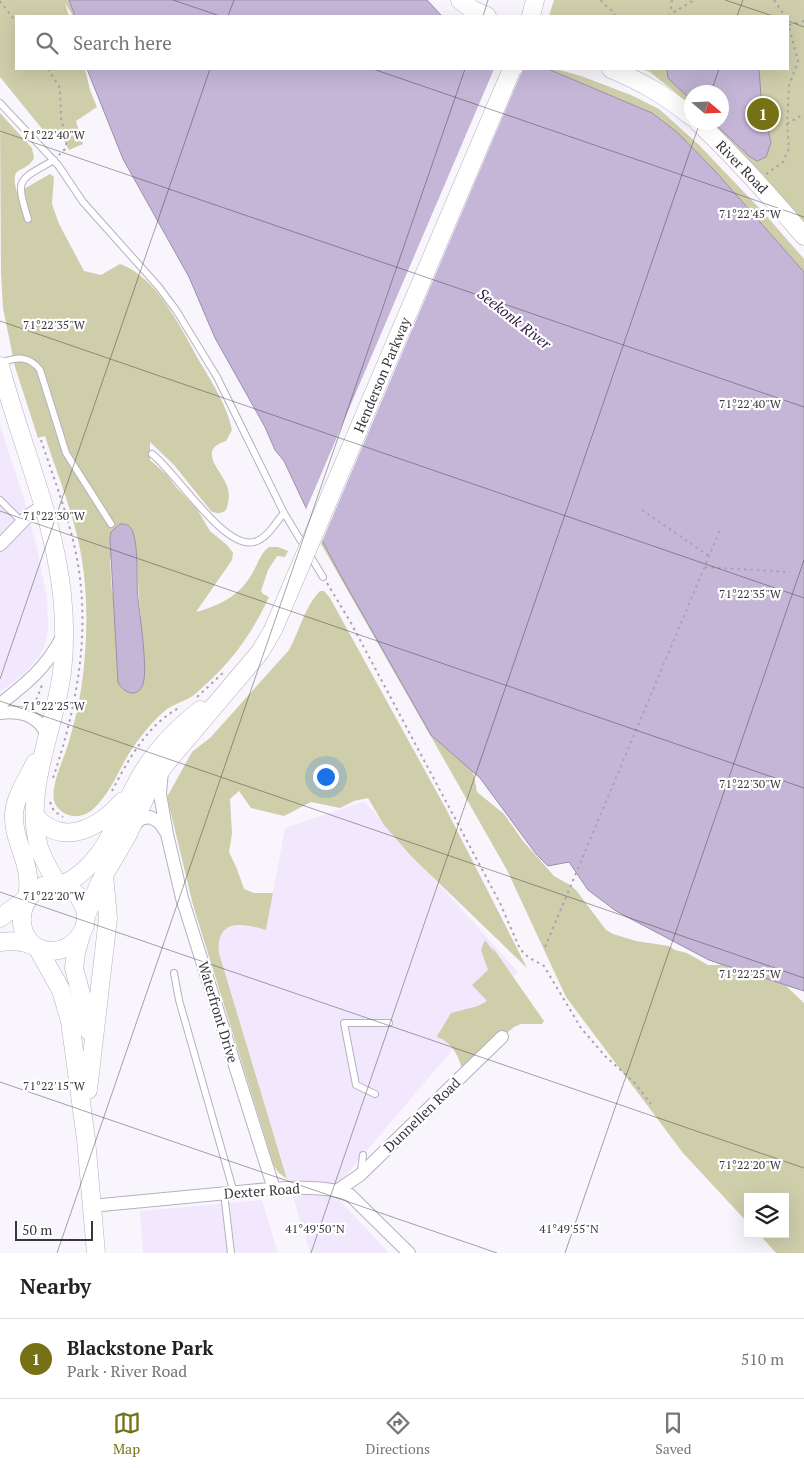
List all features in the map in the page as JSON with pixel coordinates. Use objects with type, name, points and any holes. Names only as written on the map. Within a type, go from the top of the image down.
[{"type":"main road","points":[[460,0],[473,10],[485,15]]},
{"type":"main road","points":[[531,15],[535,0]]},
{"type":"main road","name":"Henderson Parkway","points":[[0,918],[40,886],[60,885],[81,875],[91,866],[115,827],[134,787],[151,759],[166,740],[267,642],[512,70]]},
{"type":"main road","points":[[613,70],[647,85],[667,97],[684,111]]},
{"type":"main road","name":"River Road","points":[[706,130],[758,182],[804,236]]},
{"type":"main road","points":[[0,365],[44,505],[53,537],[60,576],[64,632],[60,684],[47,734],[38,786],[36,817],[39,847],[45,861],[60,885],[78,896],[84,905],[84,925],[76,952],[74,968],[89,1028],[90,1053],[86,1139]]},
{"type":"main road","name":"Henderson Parkway","points":[[0,942],[14,942],[50,951],[61,950],[74,943],[84,925],[104,874],[131,829],[150,789],[163,768],[234,672]]},
{"type":"main road","points":[[47,734],[14,812],[16,831],[29,874],[25,898],[19,910],[19,922],[22,933],[35,946],[57,983],[68,1014],[86,1139],[96,1253]]},
{"type":"main road","points":[[36,817],[46,826],[58,830],[70,832],[82,830],[95,826],[107,818],[134,787]]},
{"type":"main road","points":[[88,1090],[108,918],[104,874]]},
{"type":"street","points":[[0,545],[22,522],[44,505]]},
{"type":"street","points":[[0,704],[41,670],[64,632]]},
{"type":"street","points":[[0,713],[16,712],[26,714],[39,723],[47,734]]},
{"type":"street","name":"Waterfront Drive","points":[[163,768],[160,794],[182,898],[274,1189]]},
{"type":"street","points":[[131,829],[140,819],[150,817],[159,822],[167,834]]},
{"type":"street","name":"Dunnellen Road","points":[[338,1190],[360,1175],[502,1037]]},
{"type":"street","name":"Dexter Road","points":[[91,1206],[274,1189],[329,1188],[350,1195],[409,1253]]},
{"type":"lane","points":[[0,104],[54,160],[83,202],[158,286],[189,329],[216,377],[284,513],[323,577]]},
{"type":"lane","points":[[28,219],[22,201],[21,182],[25,177],[54,160]]},
{"type":"lane","points":[[0,365],[13,358],[21,357],[36,364],[40,370],[62,446],[111,524]]},
{"type":"lane","points":[[152,454],[169,469],[214,522],[238,541],[246,543],[260,540],[284,513]]},
{"type":"lane","points":[[0,500],[22,522]]},
{"type":"lane","points":[[174,973],[179,1000],[229,1193],[231,1253]]},
{"type":"lane","points":[[375,1094],[356,1085],[344,1023],[389,1023]]},
{"type":"lane","points":[[360,1175],[363,1155]]},
{"type":"path","points":[[601,0],[602,3],[613,10],[615,15]]},
{"type":"path","points":[[672,0],[671,9],[676,12]]},
{"type":"path","points":[[670,15],[694,0]]},
{"type":"path","points":[[774,0],[784,15]]},
{"type":"path","points":[[0,1],[15,21]]},
{"type":"path","points":[[789,24],[804,21]]},
{"type":"path","points":[[758,182],[783,162],[789,148],[787,124],[789,86],[798,61],[789,28]]},
{"type":"path","points":[[49,70],[60,88],[61,118],[67,141],[61,154],[54,160]]},
{"type":"path","points":[[787,124],[804,114]]},
{"type":"path","points":[[42,440],[64,507],[75,550],[82,613],[81,665],[78,683],[70,724],[53,780]]},
{"type":"path","points":[[642,510],[709,556]]},
{"type":"path","points":[[545,948],[720,530]]},
{"type":"path","points":[[705,567],[790,572]]},
{"type":"path","points":[[323,577],[351,624],[500,903],[518,945],[524,954],[544,966],[580,1028],[605,1056],[634,1081],[651,1104]]},
{"type":"path","points":[[195,699],[234,672]]},
{"type":"path","points":[[33,711],[36,697],[42,684]]},
{"type":"path","points":[[109,798],[140,744],[166,716],[185,706]]},
{"type":"path","points":[[50,798],[50,805],[54,811],[65,818]]},
{"type":"shaded area","points":[[0,425],[25,502],[37,548],[47,599],[48,628],[44,648],[39,657],[24,674],[0,692]]},
{"type":"shaded area","points":[[364,801],[518,972],[332,1192],[389,1253],[310,1253],[219,953],[219,944],[223,930],[232,926],[240,924],[250,925],[266,930],[285,828]]},
{"type":"shaded area","points":[[262,1200],[278,1253],[143,1253],[140,1211]]},
{"type":"green space","points":[[0,0],[69,0],[75,15],[72,15],[65,3],[69,15],[15,15],[15,70],[85,70],[90,90],[97,107],[76,121],[83,144],[69,150],[60,135],[43,130],[0,77]]},
{"type":"green space","points":[[554,0],[804,0],[804,225],[776,196],[743,155],[718,130],[729,130],[729,85],[684,85],[684,99],[650,72],[645,70],[789,70],[789,15],[549,15]]},
{"type":"green space","points":[[550,70],[560,70],[581,76],[631,95],[659,109],[699,145],[763,212],[804,259],[804,272],[716,172],[678,133],[652,113]]},
{"type":"green space","points":[[0,113],[32,148],[34,158],[26,167],[16,173],[17,193],[50,174],[54,177],[52,204],[59,224],[84,271],[101,275],[120,264],[133,270],[146,280],[168,306],[215,387],[227,412],[232,430],[226,441],[217,445],[213,450],[212,455],[213,461],[229,492],[226,510],[222,512],[211,511],[174,465],[150,442],[150,460],[167,475],[197,509],[210,531],[227,545],[233,553],[232,560],[196,612],[223,602],[244,586],[262,555],[269,547],[278,547],[288,551],[285,557],[277,556],[268,570],[261,591],[269,597],[254,626],[228,662],[194,695],[167,709],[157,718],[134,746],[97,806],[88,813],[77,816],[66,814],[60,810],[55,802],[54,787],[68,745],[80,697],[86,636],[85,580],[72,516],[45,436],[38,438],[15,367],[3,308]],"holes":[[[130,526],[135,543],[141,616],[112,592],[110,560]]]},
{"type":"green space","points":[[326,531],[471,769],[477,792],[504,814],[523,841],[554,876],[576,890],[606,930],[636,941],[669,946],[675,950],[687,953],[708,965],[721,965],[616,911],[804,991],[786,986],[804,1003],[804,1253],[776,1253],[763,1238],[789,1238],[789,1193],[744,1193],[744,1219],[683,1153],[566,997],[507,870],[320,542]]},
{"type":"green space","points":[[320,591],[324,591],[330,598],[445,807],[527,968],[412,857],[384,825],[368,798],[354,801],[340,808],[311,802],[284,816],[251,808],[239,791],[230,799],[232,834],[229,852],[244,889],[254,893],[273,893],[266,930],[240,925],[226,928],[219,942],[219,953],[287,1179],[274,1166],[193,905],[167,797],[192,752],[211,737],[289,650],[306,612]]},
{"type":"green space","points":[[485,940],[494,952],[493,948],[544,1021],[542,1024],[521,1024],[514,1027],[462,1070],[457,1055],[451,1046],[442,1039],[436,1038],[451,1013],[478,1006],[487,1001],[472,985],[488,970],[481,950]]},
{"type":"water","points":[[69,0],[427,0],[441,15],[75,15]]},
{"type":"water","name":"Seekonk River","points":[[87,70],[550,70],[652,113],[678,133],[716,172],[804,272],[804,991],[709,960],[616,911],[588,890],[569,862],[548,866],[536,854],[480,778],[431,735],[341,576],[316,529],[284,461],[275,450],[265,427],[215,338],[189,277],[123,159]]},
{"type":"water","points":[[667,70],[759,70],[761,96],[771,143],[766,157],[757,161],[721,130],[729,130],[729,85],[684,85],[684,93],[668,78]]},
{"type":"water","points":[[120,524],[128,525],[132,530],[136,554],[137,591],[145,667],[141,689],[134,693],[123,689],[118,682],[110,538],[111,532]]},
{"type":"pier","points":[[494,70],[523,70],[321,544],[305,512]]},
{"type":"place","name":"Blackstone Park","points":[[763,114]]}]
